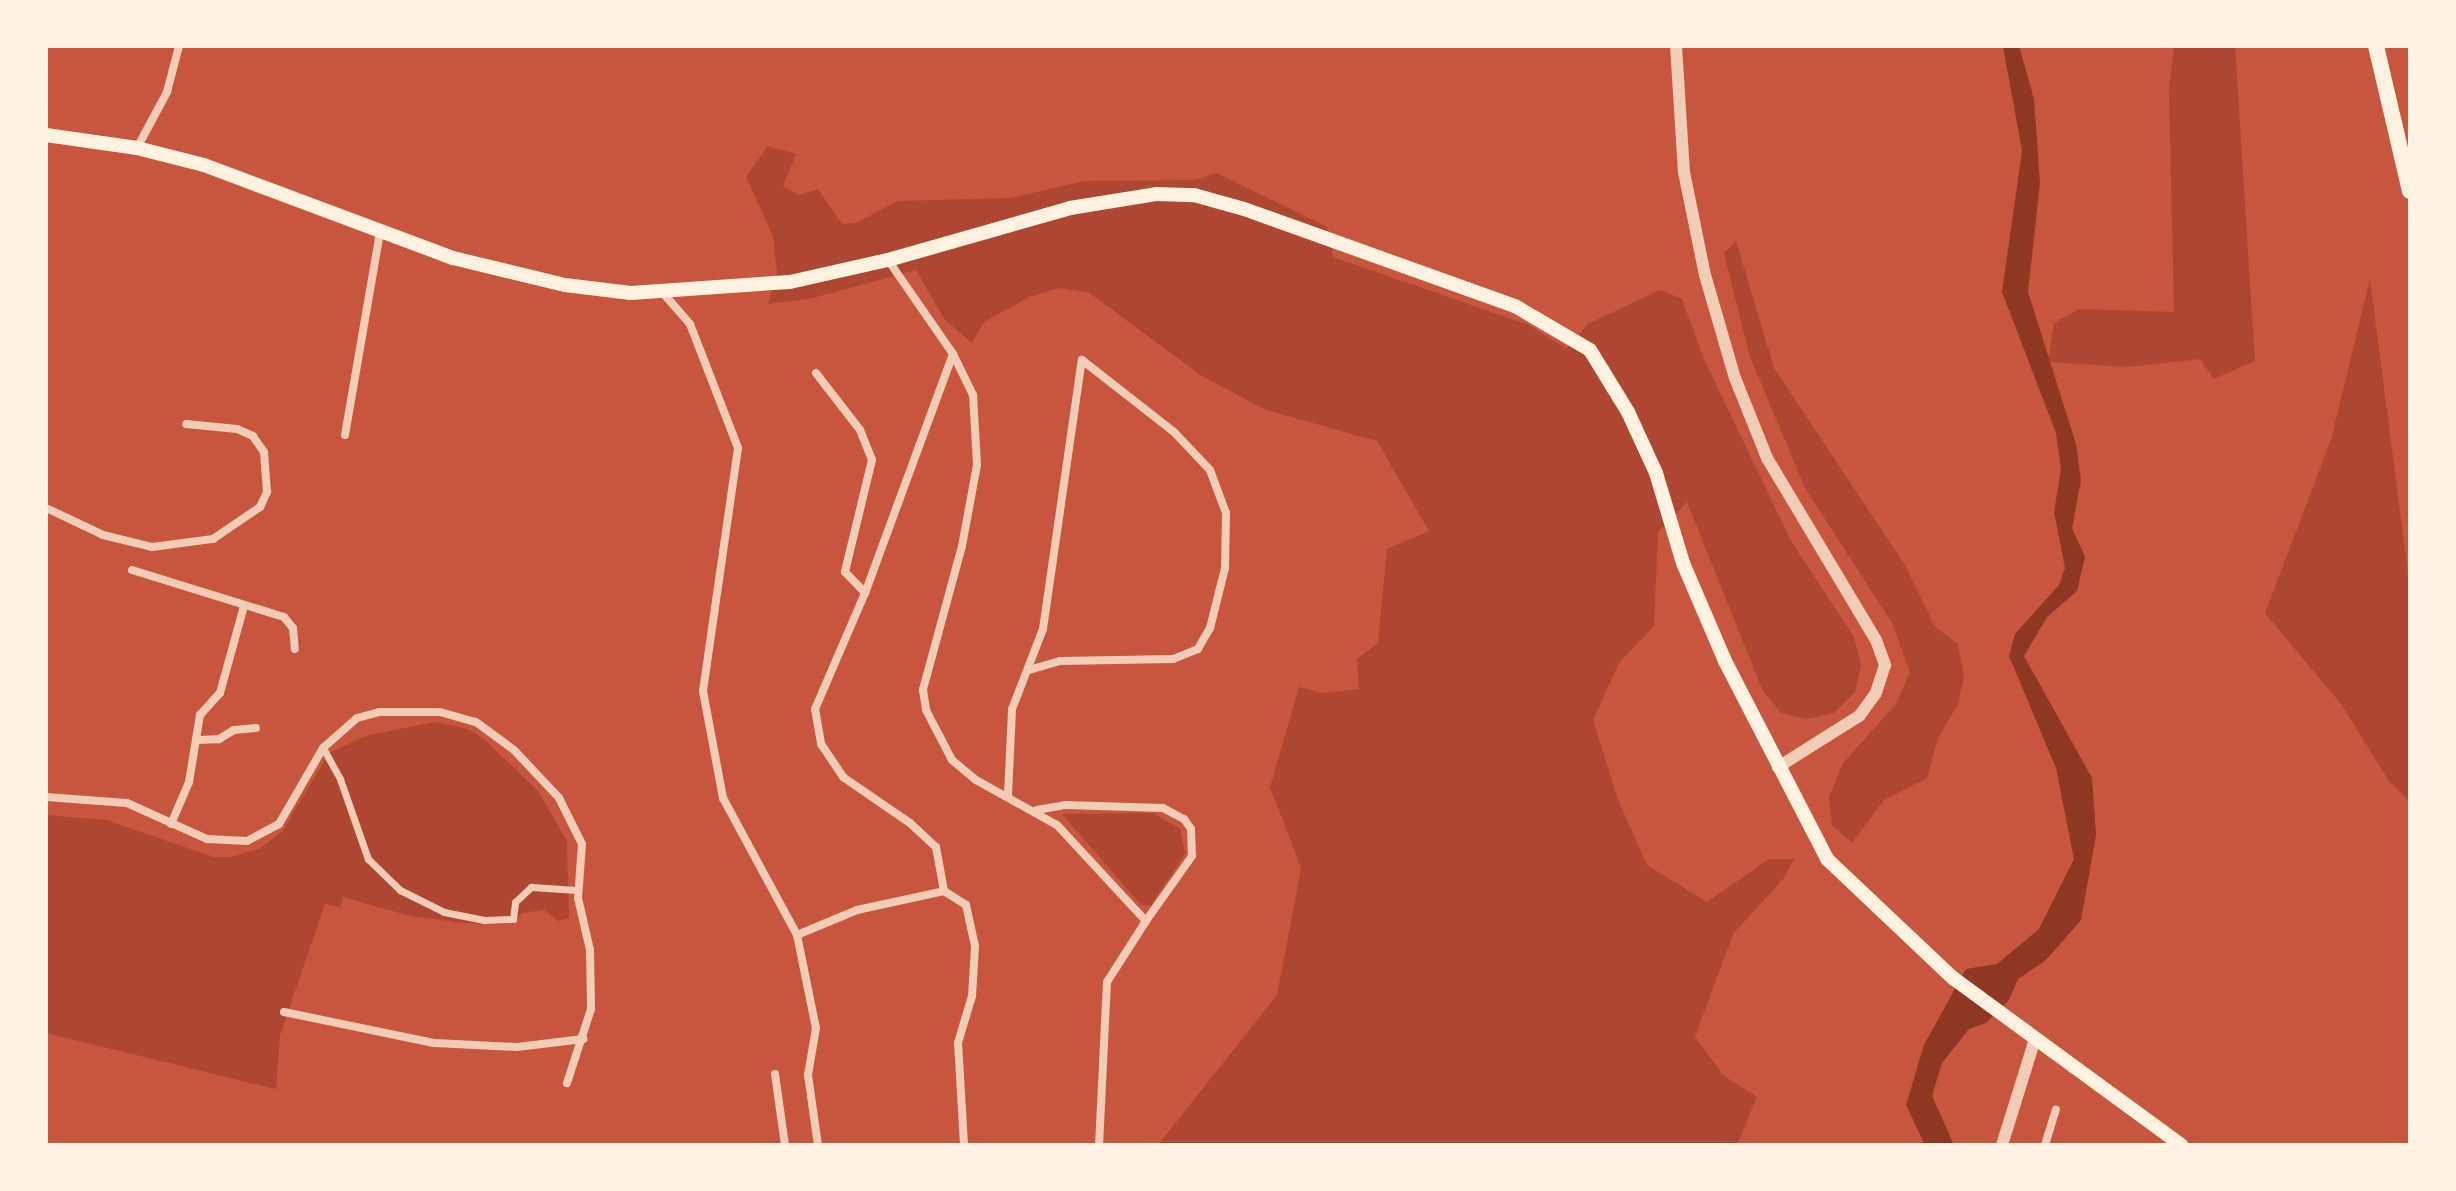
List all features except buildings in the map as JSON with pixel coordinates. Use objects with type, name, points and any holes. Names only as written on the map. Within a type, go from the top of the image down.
[{"type":"highway","points":[[2376,46],[2410,191]]},
{"type":"main road","points":[[46,135],[137,148],[271,186],[380,232],[453,258],[565,285],[663,293],[790,282],[888,260],[1070,208],[1156,194],[1194,195],[1515,306],[1590,350],[1628,412],[1656,473],[1683,563],[1725,661],[1827,859],[1953,978],[2181,1145]]},
{"type":"street","points":[[137,148],[167,92],[179,46]]},
{"type":"street","points":[[1676,46],[1684,172],[1705,275],[1735,378],[1767,458],[1876,640],[1885,665],[1876,693],[1859,716],[1778,767]]},
{"type":"street","points":[[345,435],[380,232]]},
{"type":"street","points":[[888,260],[953,354],[973,395],[977,465],[924,700],[952,760],[976,780],[1037,810],[1079,846],[1146,921]]},
{"type":"street","points":[[663,293],[690,324],[738,448],[703,691],[723,798],[797,935],[816,1028],[808,1075],[818,1145]]},
{"type":"street","points":[[944,891],[936,847],[910,823],[843,777],[821,744],[815,709],[818,694],[865,593],[953,354]]},
{"type":"street","points":[[1008,795],[1012,709],[1043,629],[1082,360],[1174,432],[1210,470],[1227,523],[1225,568],[1210,628],[1198,649],[1173,659],[1060,661],[1029,670]]},
{"type":"street","points":[[816,373],[860,430],[872,460],[845,572],[865,593]]},
{"type":"street","points":[[46,508],[103,535],[152,547],[213,539],[260,507],[267,492],[264,452],[253,436],[237,429],[186,424]]},
{"type":"street","points":[[132,570],[289,620],[295,649]]},
{"type":"street","points":[[171,824],[189,782],[200,715],[220,693],[244,606]]},
{"type":"street","points":[[46,797],[127,803],[171,824],[222,842],[266,835],[301,793],[323,748],[357,718],[379,712],[440,712],[476,722],[514,750],[559,798],[582,844],[577,890],[592,986],[584,1039],[567,1083]]},
{"type":"street","points":[[196,740],[219,739],[234,730],[256,728]]},
{"type":"street","points":[[323,748],[346,791],[368,859],[400,890],[444,912],[484,920],[513,919],[515,902],[531,887],[577,890]]},
{"type":"street","points":[[1037,810],[1065,805],[1163,808],[1184,819],[1191,829],[1192,856],[1107,982],[1099,1145]]},
{"type":"street","points":[[797,935],[857,910],[944,891],[966,905],[975,946],[972,996],[958,1043],[964,1145]]},
{"type":"street","points":[[284,1012],[434,1043],[517,1047],[584,1039]]},
{"type":"street","points":[[2002,1145],[2035,1039]]},
{"type":"street","points":[[775,1074],[785,1145]]},
{"type":"street","points":[[2045,1145],[2056,1110]]},
{"type":"shaded area","points":[[2003,46],[2019,46],[2034,99],[2040,183],[2028,292],[2076,444],[2081,480],[2072,528],[2085,557],[2077,591],[2047,617],[2024,656],[2092,778],[2096,835],[2081,920],[2046,960],[2018,979],[2009,1000],[1986,1023],[1969,1029],[1942,1063],[1932,1096],[1954,1145],[1925,1145],[1906,1105],[1924,1045],[1966,969],[1997,964],[2039,929],[2074,859],[2056,768],[2009,656],[2015,634],[2059,585],[2065,568],[2054,512],[2061,469],[2056,433],[2002,292],[2022,151]]},
{"type":"shaded area","points":[[2174,46],[2235,46],[2255,361],[2214,379],[2200,359],[2128,367],[2048,362],[2054,323],[2079,309],[2174,312],[2169,87]]},
{"type":"shaded area","points":[[768,146],[796,154],[783,186],[799,195],[818,189],[842,224],[856,223],[898,201],[1011,198],[1084,181],[1196,180],[1217,173],[1327,227],[1333,257],[1529,325],[1566,349],[1588,324],[1660,290],[1682,299],[1704,359],[1791,541],[1854,637],[1861,665],[1855,692],[1834,713],[1806,719],[1781,713],[1763,691],[1687,502],[1658,532],[1654,626],[1619,663],[1593,720],[1618,800],[1647,865],[1707,902],[1769,859],[1794,859],[1784,878],[1733,934],[1695,1037],[1724,1076],[1757,1097],[1737,1145],[1158,1145],[1277,995],[1301,868],[1270,787],[1299,687],[1324,693],[1359,689],[1357,659],[1378,643],[1387,549],[1429,531],[1377,441],[1266,410],[1202,376],[1088,292],[1059,288],[1029,297],[984,322],[972,343],[945,320],[916,270],[809,299],[768,304],[777,273],[773,236],[746,177]]},
{"type":"shaded area","points":[[1736,241],[1774,368],[1905,565],[1935,627],[1958,644],[1964,676],[1958,704],[1938,738],[1927,778],[1884,800],[1852,843],[1832,825],[1829,797],[1843,763],[1896,704],[1910,672],[1892,623],[1805,488],[1750,357],[1724,253]]},
{"type":"shaded area","points":[[2370,279],[2410,589],[2410,802],[2389,781],[2341,704],[2265,613],[2331,440]]},
{"type":"shaded area","points":[[435,722],[468,729],[484,739],[538,791],[567,841],[569,918],[558,921],[544,910],[522,913],[513,924],[465,923],[410,916],[343,897],[340,907],[325,904],[280,1035],[276,1089],[46,1033],[46,815],[106,820],[214,857],[231,857],[259,849],[282,832],[329,753],[368,735]]},
{"type":"shaded area","points":[[1153,813],[1180,829],[1185,854],[1151,905],[1141,905],[1062,814]]}]
